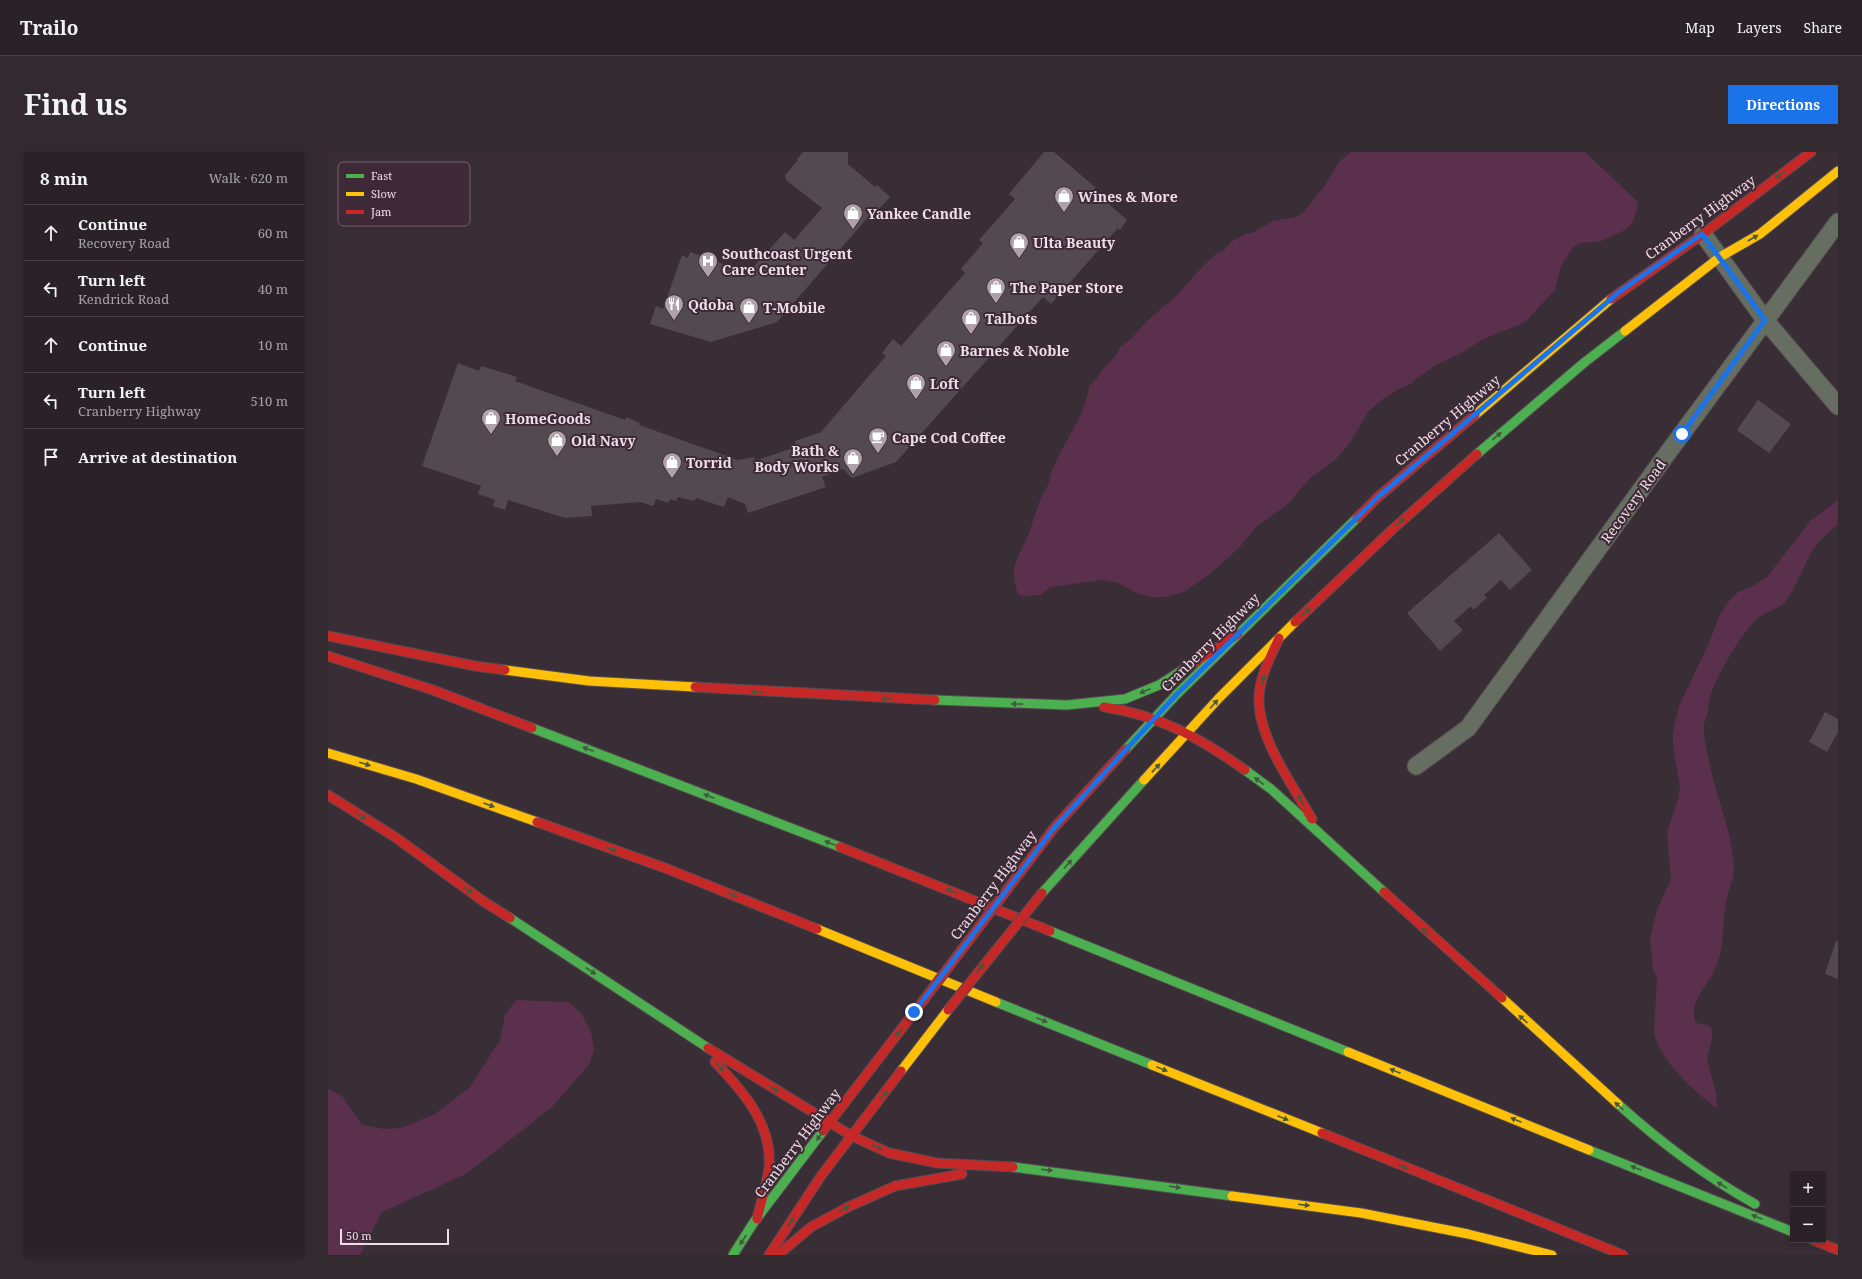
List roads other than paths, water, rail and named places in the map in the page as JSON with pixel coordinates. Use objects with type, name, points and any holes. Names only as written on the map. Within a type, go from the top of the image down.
[{"type":"main road","name":"Cranberry Highway","points":[[733,1255],[757,1218],[1054,828],[1155,718],[1238,634],[1378,497],[1619,292],[1702,234],[1812,152]]},
{"type":"main road","points":[[769,1255],[821,1176],[948,1010],[1042,893],[1219,698],[1279,638],[1393,529],[1487,445],[1585,362],[1720,258],[1760,234],[1838,171]]},
{"type":"main road","points":[[1067,705],[1124,699],[1159,685],[1238,634]]},
{"type":"main road","points":[[328,636],[475,666],[589,681],[898,699],[1116,708],[1155,718],[1188,733],[1219,751],[1270,789],[1651,1134],[1723,1186],[1761,1207]]},
{"type":"main road","points":[[1279,638],[1264,673],[1259,695],[1263,723],[1277,757],[1320,834]]},
{"type":"main road","points":[[328,656],[433,690],[867,857],[1790,1231]]},
{"type":"main road","points":[[328,753],[416,779],[665,868],[1623,1255]]},
{"type":"main road","points":[[328,795],[395,837],[483,901],[559,949],[693,1039],[770,1088],[852,1136],[889,1153],[937,1163],[1018,1167],[1361,1213],[1468,1234],[1552,1255]]},
{"type":"main road","points":[[693,1039],[746,1096],[759,1115],[768,1148],[769,1167],[757,1218]]},
{"type":"main road","points":[[778,1255],[810,1227],[848,1207],[895,1186],[944,1176],[1018,1167]]},
{"type":"main road","points":[[1774,1214],[1790,1222]]},
{"type":"main road","points":[[1826,1242],[1838,1249]]},
{"type":"main road","points":[[1821,1243],[1838,1249]]},
{"type":"street","name":"Recovery Road","points":[[1416,766],[1468,728],[1838,222]]},
{"type":"street","points":[[1702,234],[1765,320],[1838,406]]},
{"type":"place","name":"Wines & More","points":[[1064,213]]},
{"type":"place","name":"Yankee Candle","points":[[853,230]]},
{"type":"place","name":"Ulta Beauty","points":[[1019,259]]},
{"type":"place","name":"Southcoast Urgent Care Center","points":[[708,278]]},
{"type":"place","name":"The Paper Store","points":[[996,304]]},
{"type":"place","name":"Qdoba","points":[[674,321]]},
{"type":"place","name":"T-Mobile","points":[[749,324]]},
{"type":"place","name":"Talbots","points":[[971,335]]},
{"type":"place","name":"Barnes & Noble","points":[[946,367]]},
{"type":"place","name":"Loft","points":[[916,400]]},
{"type":"place","name":"HomeGoods","points":[[491,435]]},
{"type":"place","name":"Cape Cod Coffee","points":[[878,454]]},
{"type":"place","name":"Old Navy","points":[[557,457]]},
{"type":"place","name":"Bath & Body Works","points":[[853,475]]},
{"type":"place","name":"Torrid","points":[[672,479]]}]
